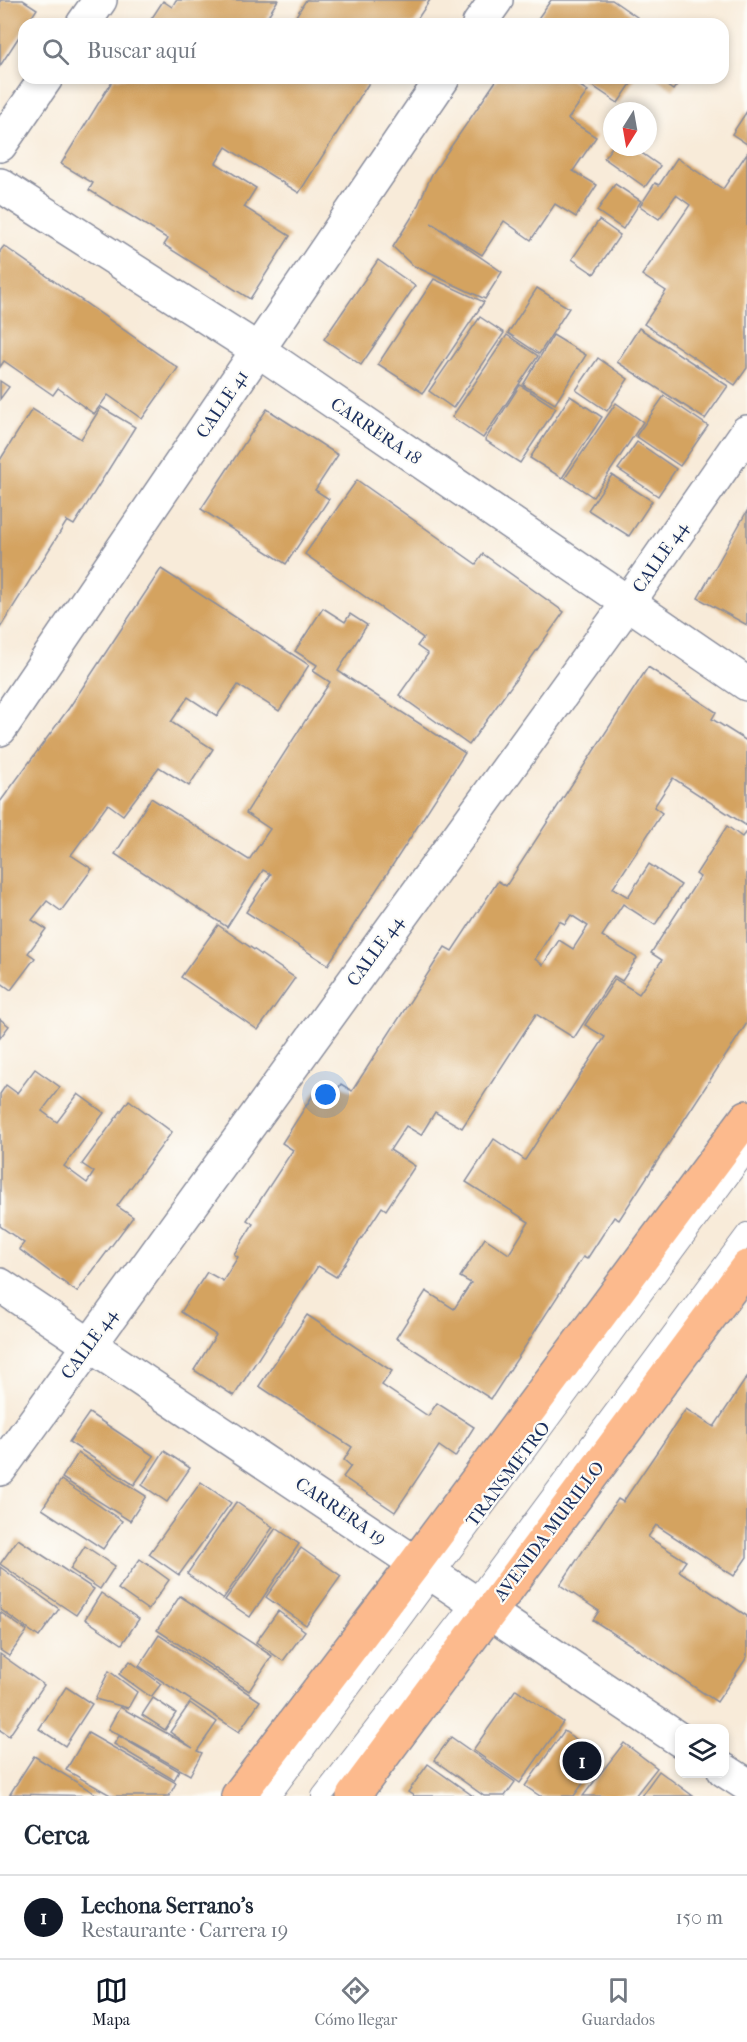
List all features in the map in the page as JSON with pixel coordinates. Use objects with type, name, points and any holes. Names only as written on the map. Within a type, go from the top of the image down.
[{"type":"main road","points":[[238,1796],[352,1646],[425,1568],[747,1117]]},
{"type":"main road","name":"AVENIDA MURILLO","points":[[353,1796],[480,1608],[747,1267]]},
{"type":"street","points":[[87,18],[100,0]]},
{"type":"street","points":[[483,18],[496,0]]},
{"type":"street","points":[[0,145],[42,84]]},
{"type":"street","name":"CALLE 41","points":[[0,729],[439,84]]},
{"type":"street","name":"CARRERA 18","points":[[0,185],[258,350],[747,684]]},
{"type":"street","name":"CALLE 44","points":[[0,1469],[627,603],[747,432]]},
{"type":"street","name":"CARRERA 19","points":[[0,1285],[90,1343],[425,1568],[480,1608],[675,1737]]},
{"type":"street","points":[[729,1773],[747,1785]]},
{"type":"lane","name":"TRANSMETRO","points":[[270,1796],[425,1568],[747,1152]]},
{"type":"lane","points":[[322,1796],[480,1608],[747,1233]]},
{"type":"building","points":[[0,0],[23,0],[37,9],[31,18],[18,18],[18,38],[0,66]]},
{"type":"building","points":[[176,0],[278,0],[267,18],[152,18],[163,1],[172,7]]},
{"type":"building","points":[[306,0],[430,0],[418,18],[295,18]]},
{"type":"building","points":[[551,0],[612,0],[638,18],[538,18]]},
{"type":"building","points":[[110,84],[368,84],[299,193],[226,147],[216,163],[256,188],[244,207],[290,236],[250,299],[164,245],[168,239],[89,190],[93,183],[61,164]]},
{"type":"building","points":[[494,84],[577,84],[588,91],[568,119],[596,137],[573,171],[597,185],[576,217],[555,204],[531,240],[504,221],[482,255],[431,223],[502,272],[485,299],[412,265],[393,247],[415,212],[432,174]]},
{"type":"building","points":[[590,84],[631,84],[617,102]]},
{"type":"building","points":[[664,84],[678,84],[673,90]]},
{"type":"building","points":[[747,111],[747,144],[732,134]]},
{"type":"building","points":[[747,153],[747,368],[735,385],[644,324],[666,291],[642,275],[690,205],[676,195],[659,219],[640,206],[655,183],[659,185],[677,158],[723,189]]},
{"type":"building","points":[[605,156],[646,156],[660,166],[645,187],[604,158]]},
{"type":"building","points":[[615,184],[641,201],[623,229],[597,211]]},
{"type":"building","points":[[599,220],[620,235],[594,274],[572,259]]},
{"type":"building","points":[[4,246],[178,368],[142,419],[108,395],[94,414],[58,388],[53,395],[4,361],[0,367],[0,251]]},
{"type":"building","points":[[378,260],[415,286],[361,365],[324,339]]},
{"type":"building","points":[[434,279],[484,302],[423,393],[378,364]]},
{"type":"building","points":[[537,288],[569,308],[539,354],[508,333]]},
{"type":"building","points":[[480,317],[504,333],[453,408],[429,391]]},
{"type":"building","points":[[639,328],[728,386],[705,419],[617,362]]},
{"type":"building","points":[[507,335],[538,356],[483,438],[452,417]]},
{"type":"building","points":[[553,335],[586,355],[555,404],[523,385]]},
{"type":"building","points":[[598,358],[628,379],[607,411],[576,390]]},
{"type":"building","points":[[0,381],[9,387],[0,399]]},
{"type":"building","points":[[520,385],[556,408],[520,463],[485,440]]},
{"type":"building","points":[[570,396],[602,417],[562,478],[530,458]]},
{"type":"building","points":[[664,396],[708,426],[680,466],[636,436]]},
{"type":"building","points":[[616,403],[643,422],[593,497],[565,478]]},
{"type":"building","points":[[101,407],[135,427],[74,525],[67,521],[0,628],[0,460],[32,409],[81,439]]},
{"type":"building","points":[[267,409],[338,455],[315,490],[329,499],[286,564],[201,509]]},
{"type":"building","points":[[637,442],[676,469],[658,496],[618,469]]},
{"type":"building","points":[[612,475],[652,501],[629,536],[588,510]]},
{"type":"building","points":[[357,480],[476,564],[483,554],[564,612],[469,745],[399,695],[428,654],[417,646],[423,638],[305,554]]},
{"type":"building","points":[[747,511],[747,625],[698,598]]},
{"type":"building","points":[[161,569],[309,665],[279,711],[238,685],[217,716],[188,697],[171,722],[213,749],[189,786],[159,767],[123,815],[108,804],[71,855],[92,869],[61,911],[47,901],[32,920],[46,929],[28,953],[35,958],[11,990],[0,982],[0,802],[69,708]]},
{"type":"building","points":[[323,608],[345,622],[350,614],[367,625],[338,671],[465,753],[328,965],[246,912],[271,874],[263,870],[227,927],[115,854],[151,798],[249,860],[270,829],[246,813],[330,682],[313,671],[317,665],[295,651]]},
{"type":"building","points":[[648,667],[716,712],[712,719],[747,741],[747,826],[673,778],[654,807],[662,813],[613,888],[628,897],[649,864],[681,885],[655,925],[623,904],[602,936],[637,958],[622,981],[614,976],[574,1038],[536,1014],[462,1128],[435,1112],[421,1135],[406,1126],[390,1150],[415,1166],[386,1210],[382,1207],[336,1277],[318,1266],[234,1396],[194,1370],[216,1335],[181,1312],[207,1272],[223,1281],[238,1257],[234,1254],[253,1224],[247,1220],[293,1150],[282,1143],[317,1089],[332,1098],[341,1084],[352,1091],[445,947],[452,951],[498,881],[506,886]],"holes":[[[571,915],[588,926],[573,949],[559,940],[543,965],[535,959],[559,921],[565,924]]]},
{"type":"building","points":[[727,826],[742,837],[747,830],[747,1023],[619,1220],[614,1217],[587,1259],[583,1257],[491,1399],[396,1338],[426,1291],[454,1309],[471,1283],[460,1277],[485,1238],[509,1254],[529,1222],[466,1182],[494,1139],[525,1160],[605,1037],[585,1025],[615,979],[639,994],[662,960],[651,953],[700,877],[696,874]]},
{"type":"building","points":[[218,925],[295,978],[258,1030],[181,977]]},
{"type":"building","points":[[0,1019],[9,1026],[0,1038]]},
{"type":"building","points":[[35,1069],[60,1087],[42,1111],[57,1122],[78,1094],[104,1113],[64,1166],[87,1183],[94,1172],[82,1164],[129,1100],[172,1132],[117,1206],[133,1217],[77,1292],[19,1249],[24,1243],[0,1226],[0,1094],[6,1085],[17,1093]]},
{"type":"building","points":[[307,1315],[392,1371],[382,1385],[428,1416],[437,1403],[474,1427],[455,1457],[439,1446],[395,1512],[343,1477],[351,1466],[344,1460],[352,1447],[259,1386]]},
{"type":"building","points":[[747,1377],[747,1557],[734,1576],[656,1525],[648,1537],[686,1561],[679,1571],[747,1616],[747,1657],[717,1702],[593,1620],[599,1611],[560,1585],[618,1499],[623,1502],[686,1409],[714,1427]]},
{"type":"building","points":[[89,1413],[154,1456],[134,1485],[69,1442]]},
{"type":"building","points":[[164,1451],[190,1468],[167,1502],[142,1485]]},
{"type":"building","points":[[78,1453],[146,1496],[130,1521],[62,1478]]},
{"type":"building","points":[[61,1480],[122,1521],[103,1549],[42,1509]]},
{"type":"building","points":[[201,1482],[231,1503],[179,1575],[149,1554]]},
{"type":"building","points":[[236,1502],[273,1527],[223,1599],[187,1574]]},
{"type":"building","points":[[276,1528],[299,1544],[250,1617],[225,1600]]},
{"type":"building","points":[[18,1539],[94,1589],[76,1615],[0,1564]]},
{"type":"building","points":[[85,1546],[115,1566],[100,1589],[70,1569]]},
{"type":"building","points":[[301,1548],[341,1576],[306,1625],[266,1597]]},
{"type":"building","points":[[140,1559],[169,1580],[148,1610],[118,1589]]},
{"type":"building","points":[[0,1567],[59,1609],[39,1637],[0,1609]]},
{"type":"building","points":[[101,1593],[139,1619],[122,1644],[85,1619]]},
{"type":"building","points":[[180,1596],[272,1656],[249,1691],[157,1630]]},
{"type":"building","points":[[278,1611],[305,1631],[283,1661],[256,1642]]},
{"type":"building","points":[[0,1612],[27,1631],[9,1656],[0,1650]]},
{"type":"building","points":[[159,1635],[260,1701],[239,1732],[139,1666]]},
{"type":"building","points":[[0,1654],[44,1685],[9,1736],[0,1730]]},
{"type":"building","points":[[130,1661],[161,1684],[151,1697],[119,1674]]},
{"type":"building","points":[[109,1671],[137,1692],[128,1708],[95,1699]]},
{"type":"building","points":[[66,1687],[92,1704],[65,1746],[39,1729]]},
{"type":"building","points":[[516,1689],[563,1722],[520,1783],[473,1750]]},
{"type":"building","points":[[153,1698],[176,1713],[165,1730],[142,1715]]},
{"type":"building","points":[[190,1703],[217,1722],[197,1751],[202,1753],[190,1775],[108,1729],[120,1707],[193,1748],[170,1732]]},
{"type":"building","points":[[564,1731],[602,1757],[574,1796],[540,1796],[525,1786]]},
{"type":"building","points":[[88,1733],[176,1783],[169,1796],[112,1796],[66,1770]]},
{"type":"building","points":[[119,1736],[179,1771],[174,1780],[114,1744]]},
{"type":"building","points":[[451,1737],[515,1782],[505,1796],[484,1796],[434,1760]]},
{"type":"building","points":[[624,1743],[657,1768],[635,1796],[583,1796]]},
{"type":"building","points":[[34,1756],[99,1796],[10,1794]]},
{"type":"building","points":[[428,1764],[473,1796],[414,1796],[408,1792]]},
{"type":"building","points":[[659,1771],[693,1796],[641,1796]]},
{"type":"place","name":"Lechona Serrano's","points":[[582,1761]]}]
